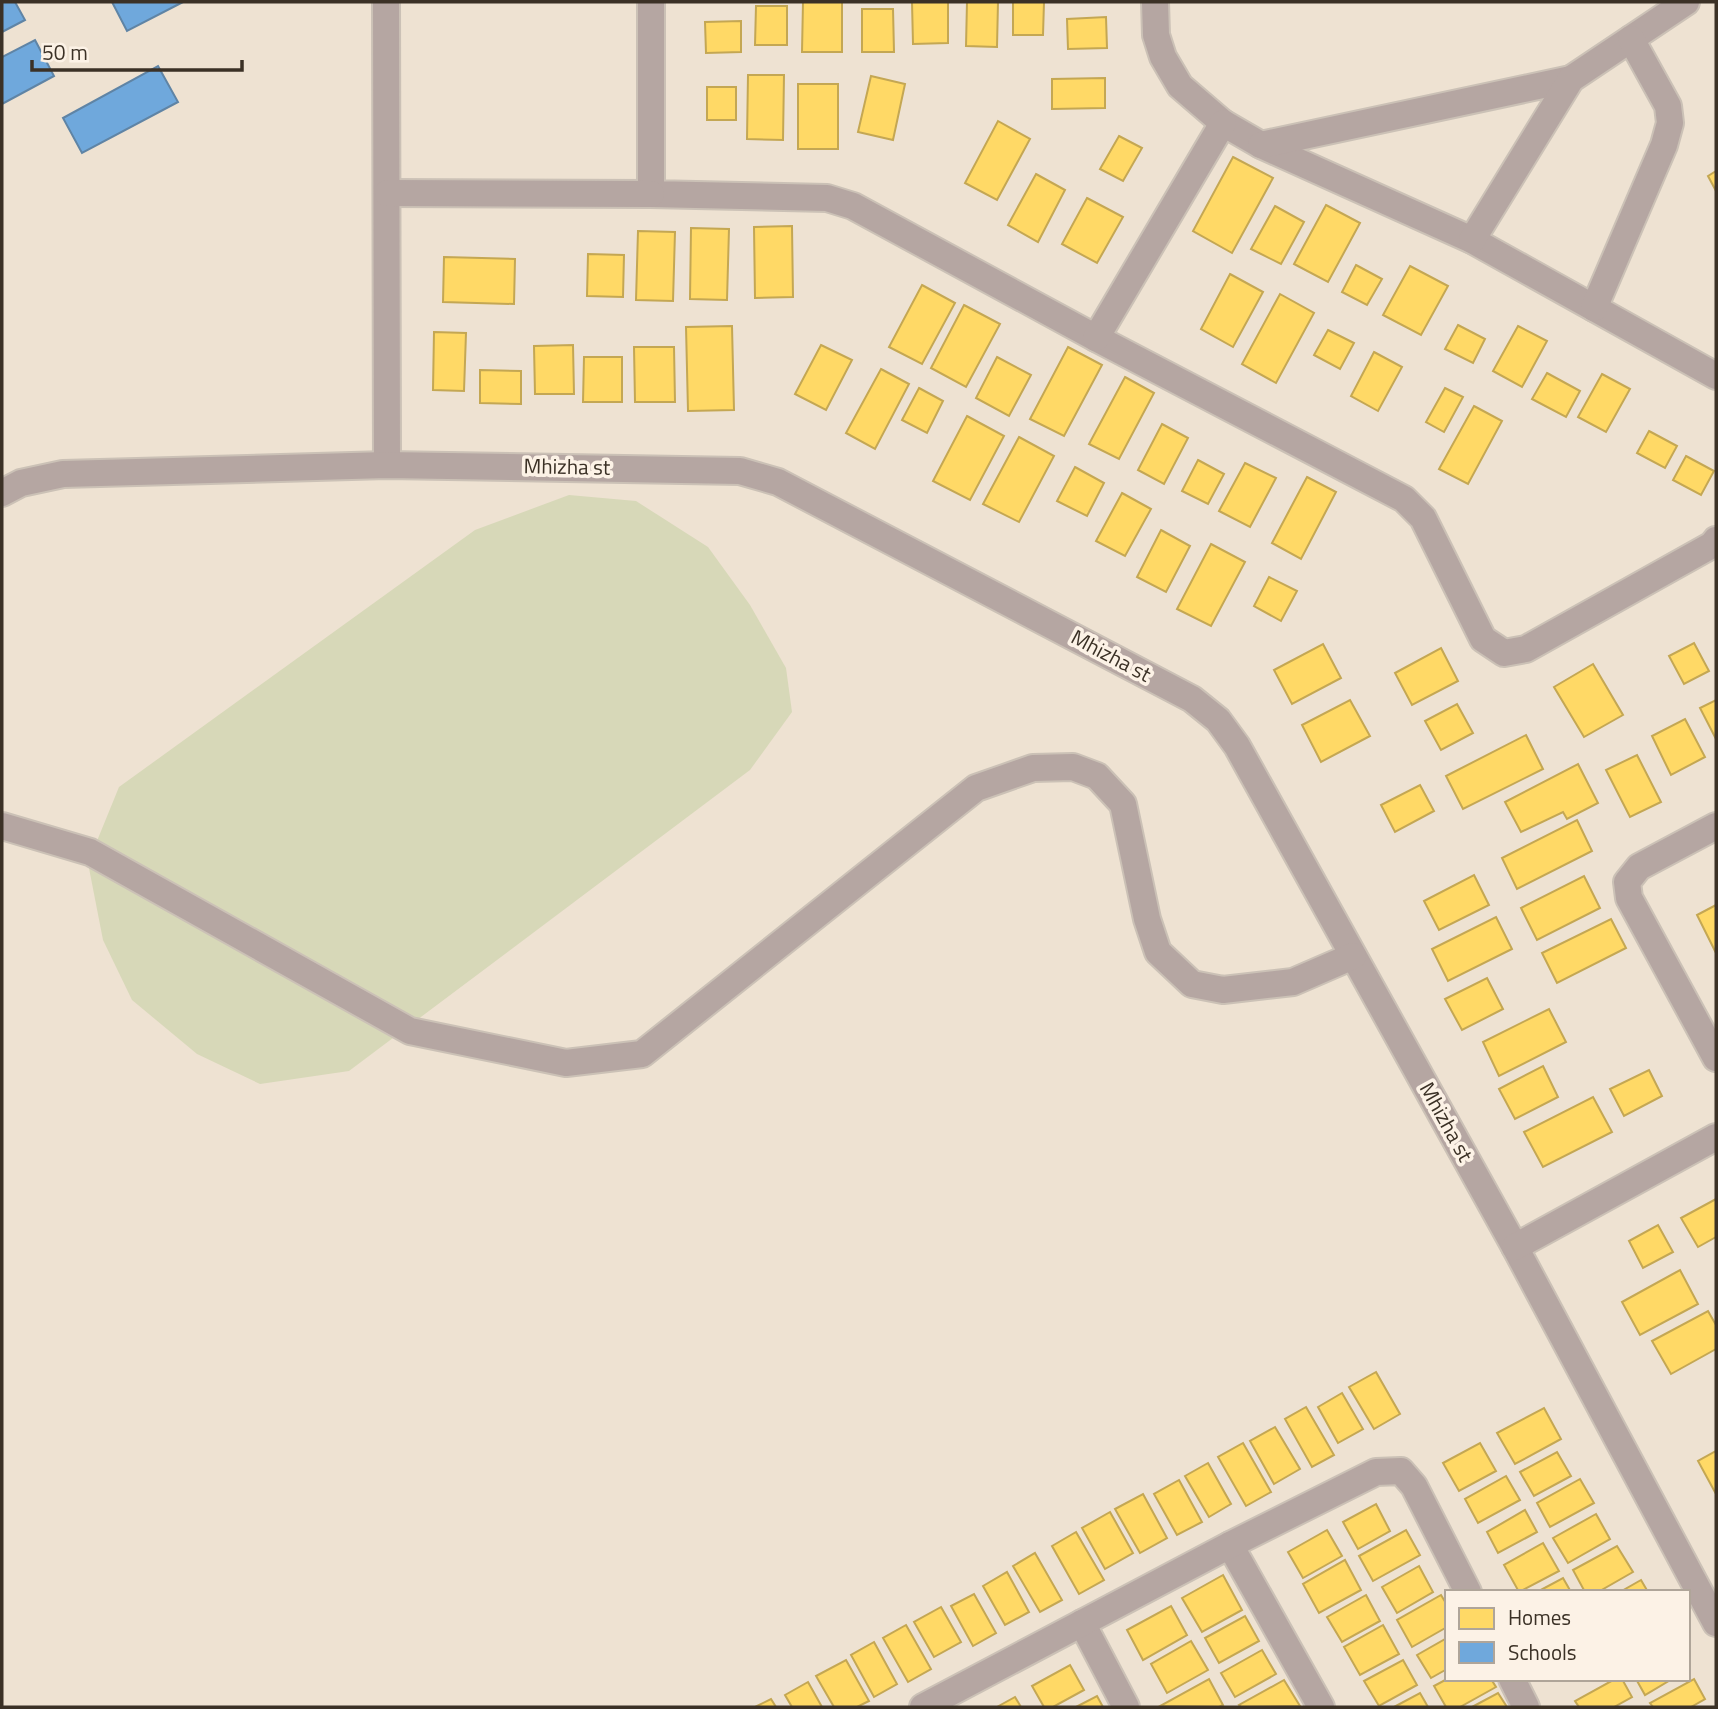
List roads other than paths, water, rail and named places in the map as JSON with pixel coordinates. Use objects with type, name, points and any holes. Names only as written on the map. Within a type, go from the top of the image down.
[{"type":"street","points":[[386,2],[387,464]]},
{"type":"street","points":[[651,2],[651,194]]},
{"type":"street","points":[[1155,2],[1156,34],[1163,57],[1181,86],[1223,123],[1261,145],[1472,240],[1716,376]]},
{"type":"street","points":[[1261,145],[1572,79],[1686,2]]},
{"type":"street","points":[[1594,308],[1664,145],[1670,122],[1668,106],[1631,39]]},
{"type":"street","points":[[1472,240],[1572,79]]},
{"type":"street","points":[[1096,338],[1223,123]]},
{"type":"street","points":[[388,193],[827,198],[853,206],[1096,338],[1404,499],[1423,518],[1483,639],[1504,653],[1526,649],[1712,545],[1716,540]]},
{"type":"street","name":"Mhizha st","points":[[2,493],[21,483],[63,474],[387,464],[724,470],[760,475],[1192,699],[1218,720],[1237,746],[1515,1247],[1716,1623]]},
{"type":"street","points":[[2,826],[90,852],[410,1031],[566,1063],[642,1054],[976,788],[1033,768],[1073,767],[1097,776],[1123,804],[1147,919],[1158,953],[1192,984],[1223,990],[1293,982],[1353,956]]},
{"type":"street","points":[[1716,826],[1639,867],[1627,882],[1629,898],[1716,1058]]},
{"type":"street","points":[[1515,1247],[1716,1138]]},
{"type":"street","points":[[923,1707],[1230,1545],[1376,1472],[1401,1471],[1414,1486],[1467,1590]]},
{"type":"street","points":[[1230,1545],[1321,1707]]},
{"type":"street","points":[[1082,1623],[1126,1707]]},
{"type":"street","points":[[1513,1681],[1526,1707]]}]
